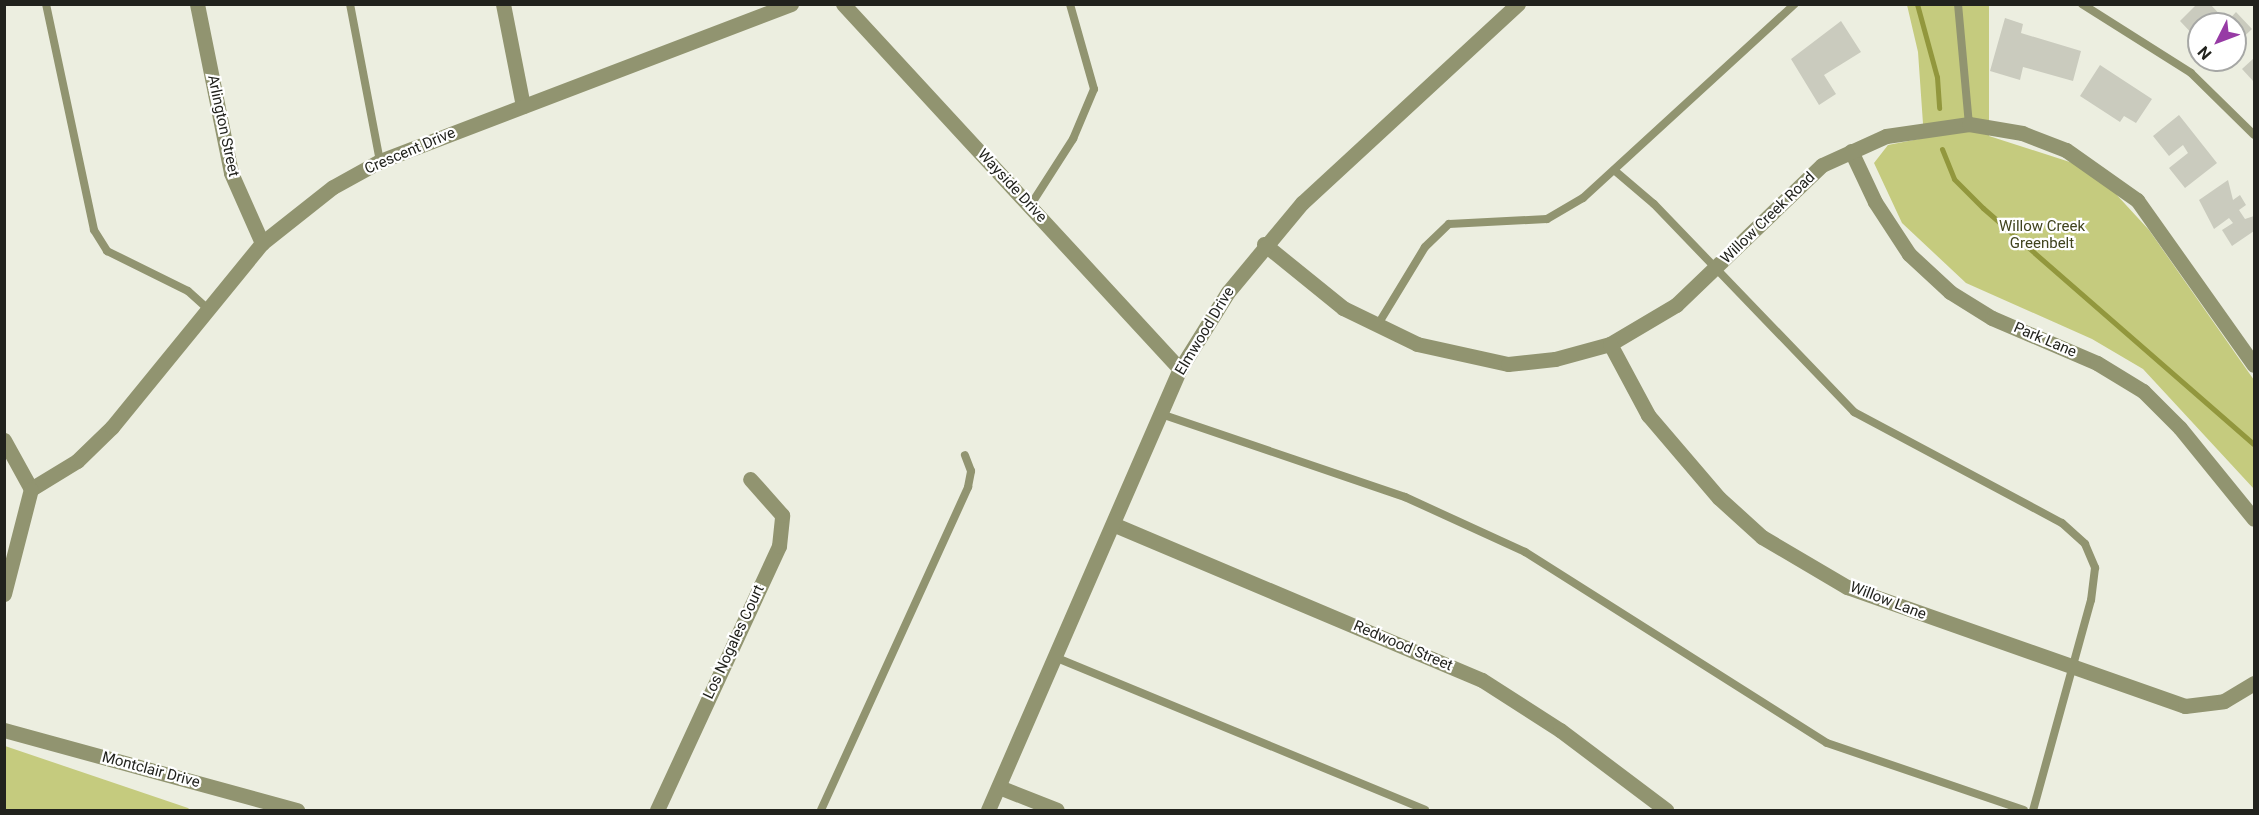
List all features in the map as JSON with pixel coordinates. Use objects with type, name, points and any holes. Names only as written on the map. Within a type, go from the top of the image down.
[{"type":"street","name":"Arlington Street","points":[[197,4],[231,173],[262,243]]},
{"type":"street","points":[[503,4],[523,106]]},
{"type":"street","name":"Crescent Drive","points":[[31,489],[77,461],[112,427],[262,243],[333,187],[380,161],[791,4]]},
{"type":"street","name":"Wayside Drive","points":[[843,4],[1180,369]]},
{"type":"street","name":"Elmwood Drive","points":[[988,810],[1115,525],[1180,369],[1264,244],[1518,4]]},
{"type":"street","name":"Willow Creek Road","points":[[1264,244],[1343,308],[1377,327],[1465,359],[1508,364],[1610,344],[1677,304],[1714,271],[1789,192],[1851,150],[1914,128],[1969,123],[2022,132],[2066,150],[2137,200],[2254,365]]},
{"type":"street","name":"Park Lane","points":[[1851,150],[1875,202],[1909,254],[1950,292],[1992,318],[2097,363],[2143,392],[2180,428],[2254,519]]},
{"type":"street","name":"Willow Lane","points":[[1610,344],[1677,454],[1762,537],[1847,587],[2071,670],[2185,706],[2224,700],[2254,683]]},
{"type":"street","points":[[4,440],[31,489],[4,594]]},
{"type":"street","name":"Los Nogales Court","points":[[657,810],[778,546],[782,515],[750,479]]},
{"type":"street","name":"Redwood Street","points":[[1115,525],[1482,680],[1560,730],[1666,810]]},
{"type":"street","name":"Montclair Drive","points":[[4,730],[290,810]]},
{"type":"street","points":[[999,787],[1057,810]]},
{"type":"lane","points":[[46,4],[94,230],[107,251],[188,291],[209,310]]},
{"type":"lane","points":[[350,4],[380,161]]},
{"type":"lane","points":[[1030,206],[1073,139],[1094,89],[1070,4]]},
{"type":"lane","points":[[1377,327],[1425,247],[1449,224],[1547,219],[1584,198],[1795,4]]},
{"type":"lane","points":[[1958,4],[1969,123]]},
{"type":"lane","points":[[2082,4],[2191,73],[2254,135]]},
{"type":"lane","points":[[1614,170],[1654,204],[1714,271],[1854,412],[2062,523],[2085,544],[2095,568],[2071,670],[2032,810]]},
{"type":"lane","points":[[1161,414],[1405,497],[1525,552],[1827,743],[2024,810]]},
{"type":"lane","points":[[821,810],[968,487],[971,471],[965,455]]},
{"type":"lane","points":[[1057,658],[1425,810]]},
{"type":"green space","name":"Willow Creek Greenbelt","points":[[1907,5],[1989,5],[1989,136],[2076,164],[2103,180],[2149,230],[2254,380],[2254,489],[2143,369],[2092,339],[1966,283],[1902,223],[1874,163],[1888,145],[1924,138],[1918,52]]},
{"type":"green space","points":[[5,746],[188,808],[190,810],[5,810]]},
{"type":"building","points":[[2197,4],[2210,4],[2218,12],[2189,12]]},
{"type":"building","points":[[2187,14],[2187,28],[2180,21]]},
{"type":"building","points":[[2005,18],[2023,24],[2021,33],[2081,51],[2073,81],[2023,67],[2020,80],[1990,71]]},
{"type":"building","points":[[1841,21],[1861,52],[1824,75],[1836,94],[1819,105],[1791,59]]},
{"type":"building","points":[[2247,24],[2252,29],[2247,34]]},
{"type":"building","points":[[2254,58],[2254,82],[2245,72],[2247,72],[2247,64]]},
{"type":"building","points":[[2100,65],[2152,99],[2136,123],[2124,116],[2120,122],[2080,96]]},
{"type":"building","points":[[2179,115],[2217,163],[2185,188],[2169,168],[2188,153],[2183,145],[2169,156],[2153,136]]},
{"type":"building","points":[[2228,180],[2233,200],[2240,195],[2246,205],[2239,210],[2245,219],[2254,216],[2254,231],[2232,246],[2222,230],[2233,223],[2229,218],[2214,229],[2199,200]]},
{"type":"waterway","points":[[1917,4],[1937,77],[1939,108]]},
{"type":"waterway","points":[[1942,149],[1954,179],[1983,208],[2254,444]]}]
